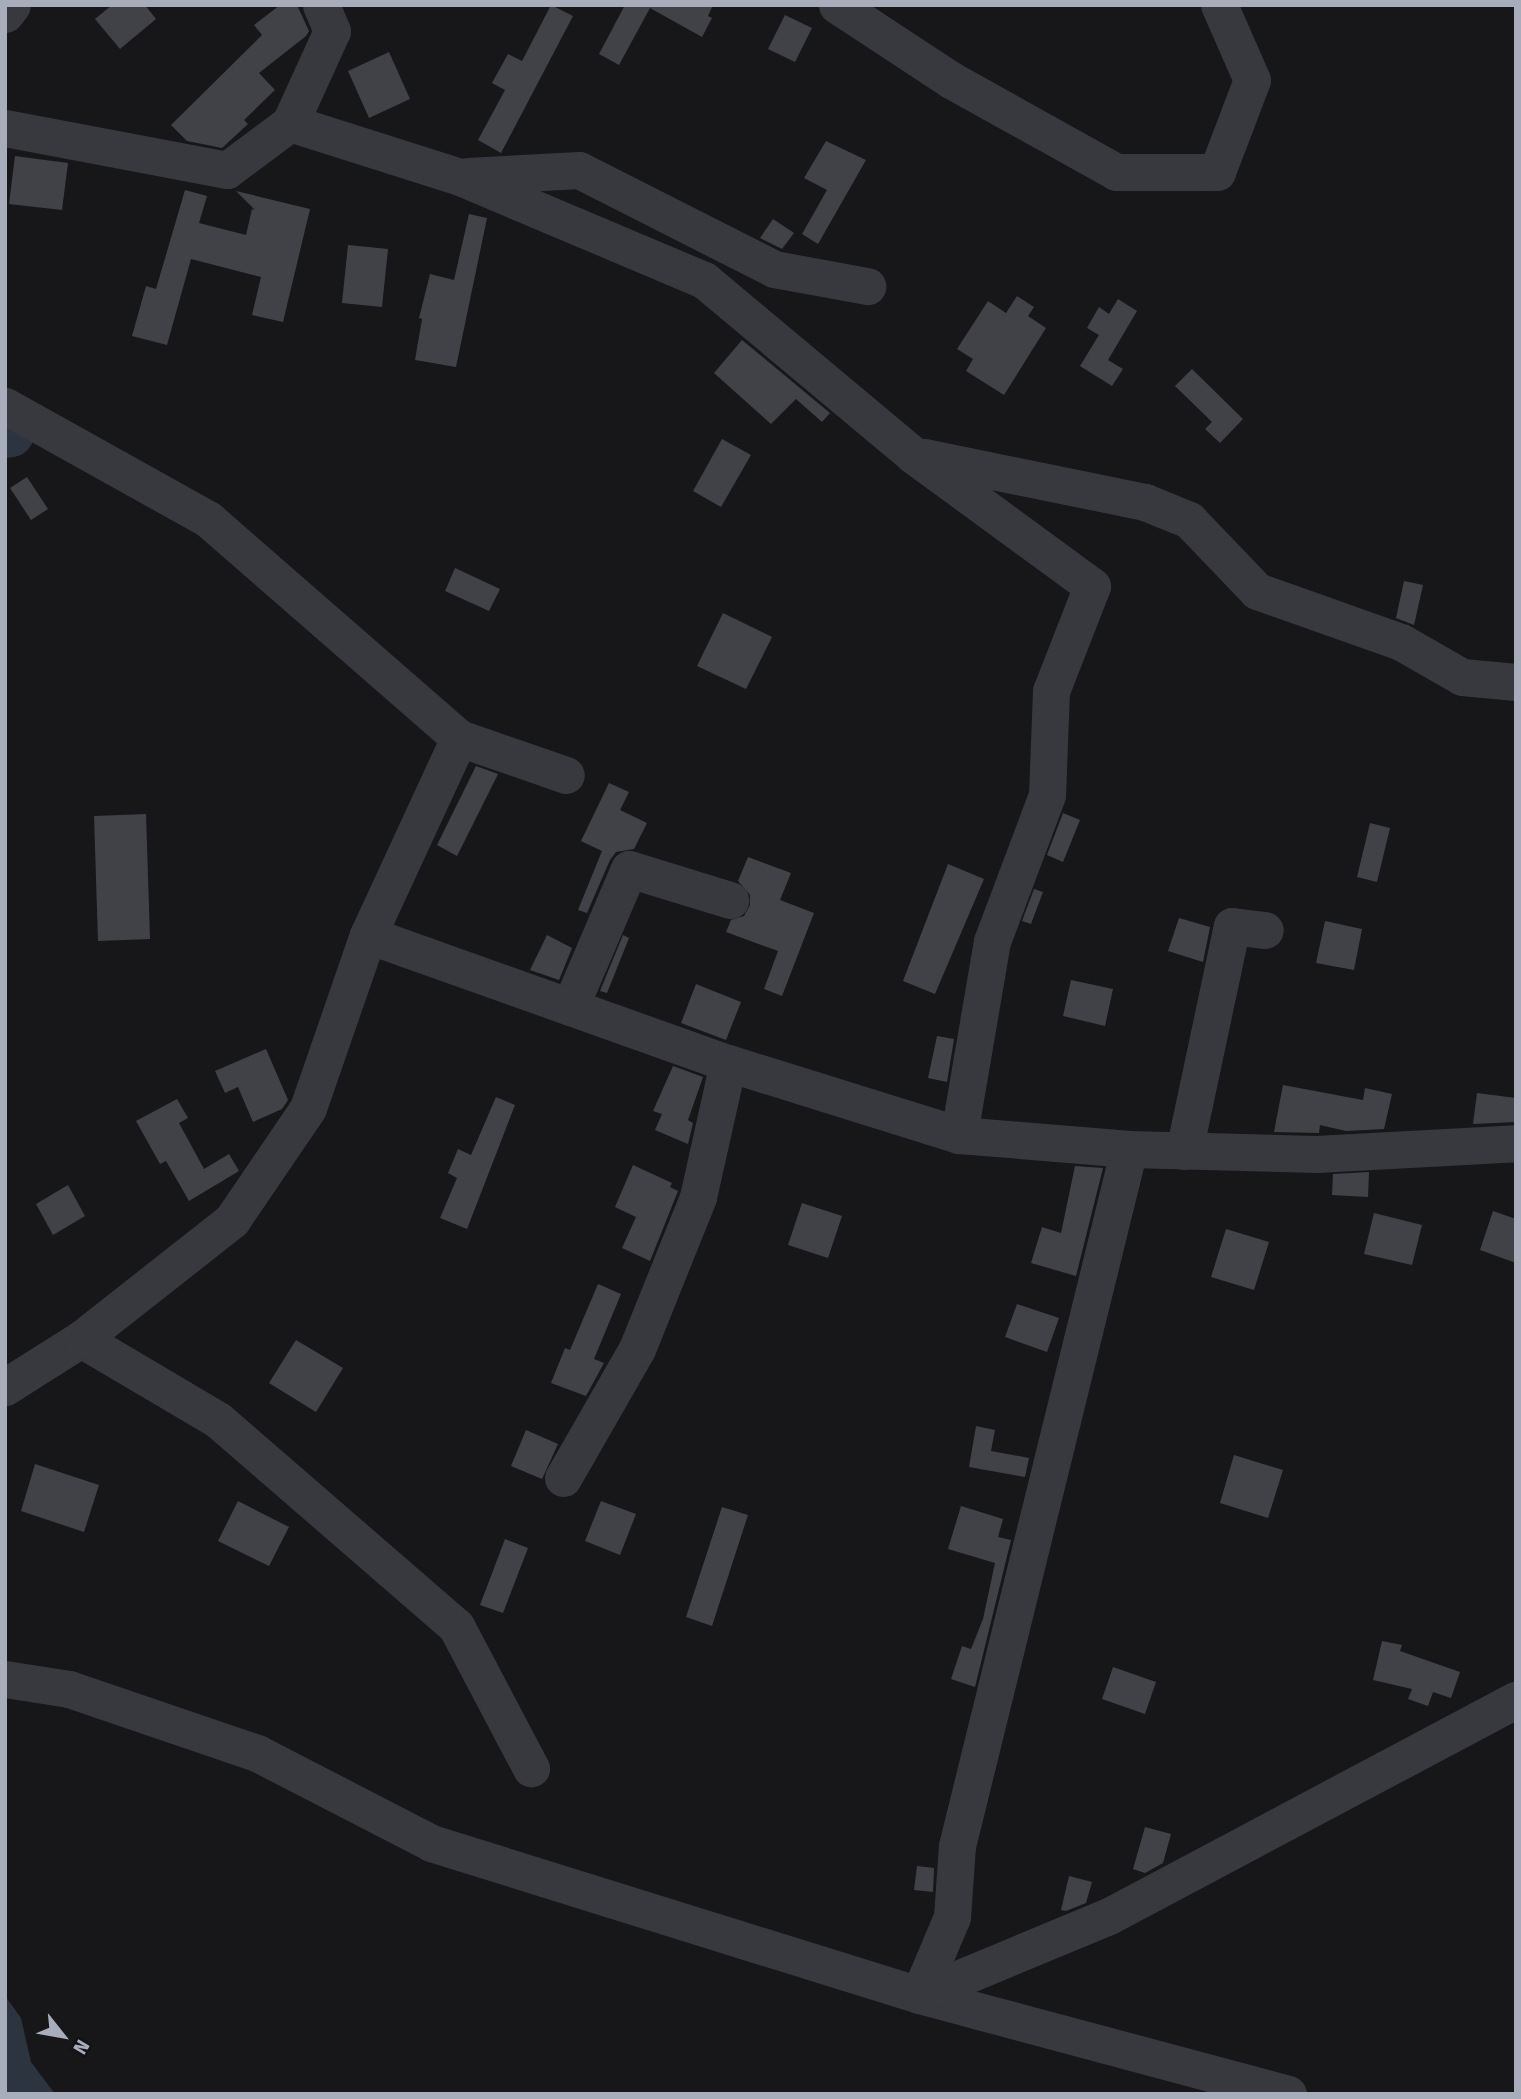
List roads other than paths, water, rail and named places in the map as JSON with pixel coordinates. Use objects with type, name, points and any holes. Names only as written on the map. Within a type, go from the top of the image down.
[{"type":"street","points":[[5,14],[12,5]]},
{"type":"street","points":[[5,128],[227,170],[290,123],[332,31],[321,5]]},
{"type":"street","points":[[837,5],[951,80],[1115,172],[1217,172],[1252,80],[1219,5]]},
{"type":"street","points":[[290,123],[460,177],[704,280],[913,455],[1092,586],[1051,691],[1047,795],[992,942],[959,1135]]},
{"type":"street","points":[[460,177],[579,170],[774,269],[867,286]]},
{"type":"street","points":[[5,406],[208,519],[459,738],[566,775]]},
{"type":"street","points":[[913,455],[1145,502],[1189,520],[1257,591],[1401,642],[1462,677],[1516,682]]},
{"type":"street","points":[[5,1387],[81,1339],[232,1220],[308,1108],[368,935],[459,738]]},
{"type":"street","points":[[570,1007],[629,869],[730,900]]},
{"type":"street","points":[[1184,1151],[1232,926],[1265,930]]},
{"type":"street","points":[[368,935],[728,1063],[959,1135],[1129,1149],[1316,1154],[1516,1143]]},
{"type":"street","points":[[563,1478],[637,1349],[698,1197],[728,1063]]},
{"type":"street","points":[[919,1995],[953,1917],[957,1846],[1129,1149]]},
{"type":"street","points":[[81,1339],[218,1420],[456,1626],[531,1768]]},
{"type":"street","points":[[5,1679],[69,1689],[257,1754],[431,1843],[919,1995],[1288,2094]]},
{"type":"street","points":[[919,1995],[1109,1916],[1516,1700]]},
{"type":"waterway","points":[[5,435],[11,434]]}]
